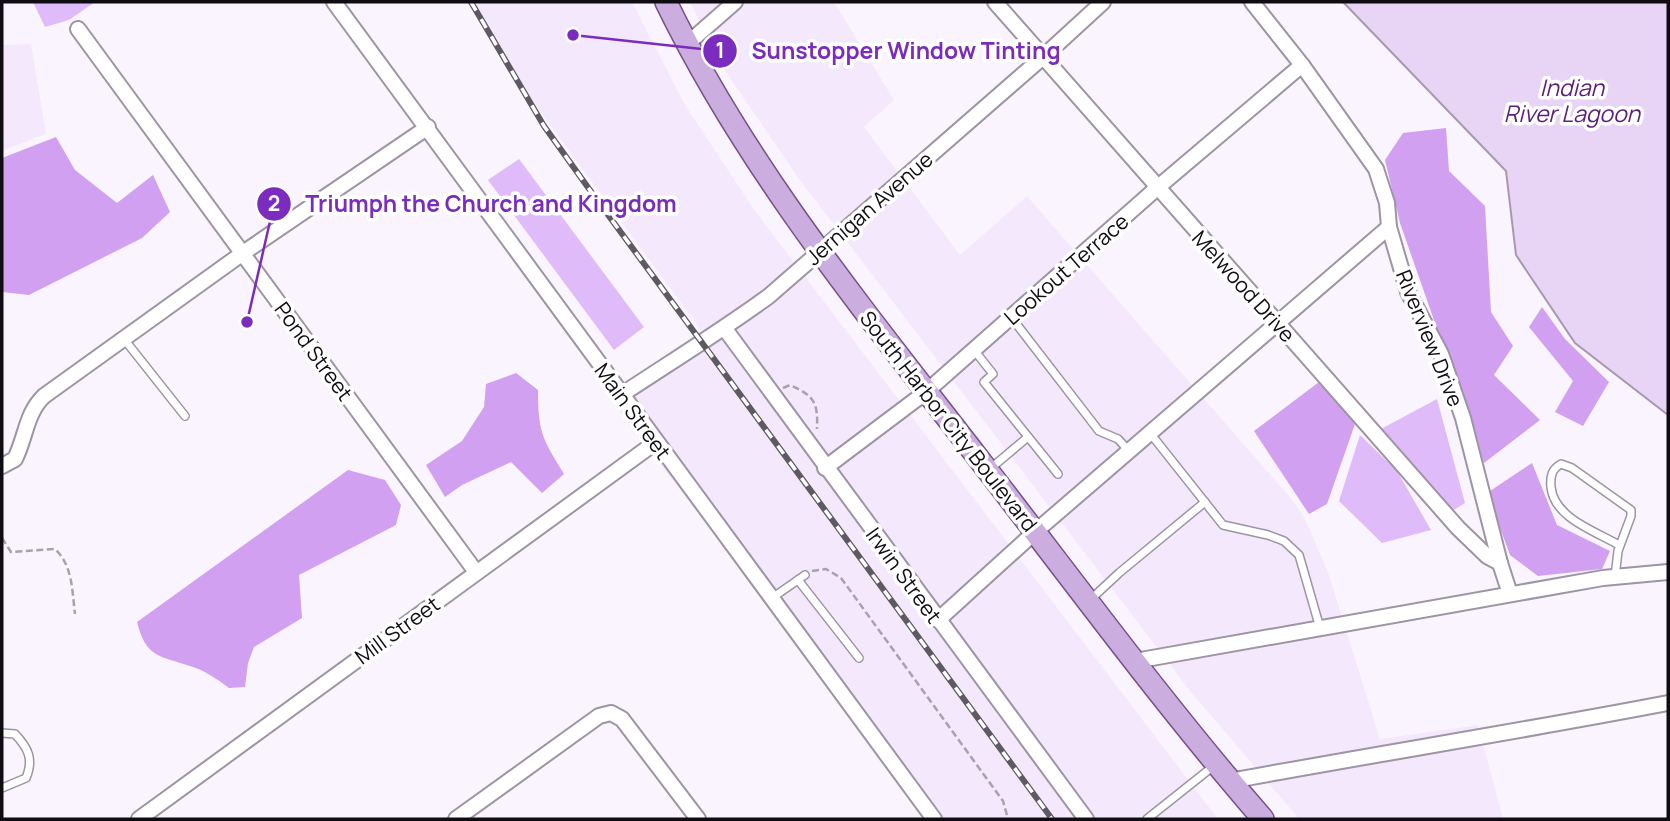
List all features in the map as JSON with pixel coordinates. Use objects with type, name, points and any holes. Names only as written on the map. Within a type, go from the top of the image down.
[{"type":"main road","name":"South Harbor City Boulevard","points":[[666,2],[687,44],[749,150],[818,251],[1135,661],[1263,819]]},
{"type":"street","name":"Main Street","points":[[334,2],[934,819]]},
{"type":"street","points":[[687,44],[735,2]]},
{"type":"street","name":"Melwood Drive","points":[[995,2],[1458,528],[1487,556],[1500,563]]},
{"type":"street","name":"Jernigan Avenue","points":[[621,395],[725,329],[769,296],[1103,2]]},
{"type":"street","name":"Riverview Drive","points":[[1252,2],[1302,65],[1376,169],[1408,292],[1441,354],[1463,418],[1510,594]]},
{"type":"street","name":"Pond Street","points":[[78,29],[476,572]]},
{"type":"street","name":"Lookout Terrace","points":[[825,468],[926,392],[1157,188],[1302,65]]},
{"type":"street","points":[[2,466],[15,459],[30,414],[37,402],[243,253],[428,127]]},
{"type":"street","points":[[937,620],[1035,532],[1389,227]]},
{"type":"street","name":"Irwin Street","points":[[725,329],[1086,819]]},
{"type":"street","name":"Mill Street","points":[[139,819],[656,442]]},
{"type":"street","points":[[1135,661],[1603,578],[1668,572]]},
{"type":"street","points":[[1230,781],[1574,722],[1668,703]]},
{"type":"street","points":[[456,819],[598,716],[611,713],[622,719],[698,819]]},
{"type":"lane","points":[[1011,317],[1098,431],[1118,439],[1129,451]]},
{"type":"lane","points":[[123,339],[185,416]]},
{"type":"lane","points":[[1024,350],[1031,344]]},
{"type":"lane","points":[[974,350],[993,374]]},
{"type":"lane","points":[[1001,368],[984,382],[1058,474]]},
{"type":"lane","points":[[1150,433],[1223,525],[1268,535],[1284,541],[1295,550],[1299,555],[1321,628]]},
{"type":"lane","points":[[988,470],[1028,437]]},
{"type":"lane","points":[[1615,578],[1619,545],[1631,510],[1572,468],[1561,464],[1555,468],[1550,478],[1551,493],[1557,505],[1564,513],[1619,545]]},
{"type":"lane","points":[[1089,601],[1119,572],[1205,502]]},
{"type":"lane","points":[[772,599],[806,575]]},
{"type":"lane","points":[[798,580],[859,658]]},
{"type":"lane","points":[[2,733],[15,734],[29,750],[30,759],[26,778],[2,788]]},
{"type":"lane","points":[[1147,819],[1216,764]]},
{"type":"path","points":[[771,392],[790,385],[813,398],[817,408],[817,429],[808,444]]},
{"type":"path","points":[[2,538],[11,552],[55,549],[61,555],[66,561],[71,578],[75,614]]},
{"type":"path","points":[[806,575],[809,571],[827,569],[841,578],[1003,801],[1008,819]]},
{"type":"shaded area","points":[[33,2],[95,2],[69,20],[45,27]]},
{"type":"shaded area","points":[[466,2],[632,2],[685,105],[755,211],[1218,819],[943,819],[765,599],[619,411],[704,334],[539,110]]},
{"type":"shaded area","points":[[690,2],[834,2],[894,100],[864,127],[960,255],[1027,196],[1294,502],[1305,519],[1329,575],[1380,739],[1478,725],[1503,819],[1299,819],[1191,692],[799,179],[722,66]]},
{"type":"shaded area","points":[[31,44],[46,134],[2,151],[2,45]]},
{"type":"shaded area","points":[[1446,128],[1449,171],[1485,206],[1491,312],[1513,346],[1494,375],[1540,420],[1484,463],[1400,223],[1385,160],[1403,133]]},
{"type":"shaded area","points":[[56,137],[75,170],[117,203],[153,175],[170,212],[142,238],[29,295],[2,292],[2,158]]},
{"type":"shaded area","points":[[519,159],[644,327],[614,350],[488,180]]},
{"type":"shaded area","points":[[1542,307],[1565,339],[1609,382],[1583,426],[1555,412],[1573,381],[1529,327]]},
{"type":"shaded area","points":[[516,373],[538,390],[540,426],[564,474],[542,493],[511,462],[462,485],[445,497],[426,465],[462,441],[484,407],[486,384]]},
{"type":"shaded area","points":[[1319,382],[1355,424],[1327,504],[1309,514],[1254,431]]},
{"type":"shaded area","points":[[1437,399],[1465,503],[1454,510],[1437,496],[1381,429]]},
{"type":"shaded area","points":[[1360,435],[1397,471],[1431,530],[1382,543],[1339,501]]},
{"type":"shaded area","points":[[1532,463],[1557,525],[1610,551],[1602,569],[1538,576],[1510,555],[1487,493]]},
{"type":"shaded area","points":[[348,470],[385,480],[401,505],[396,525],[299,575],[302,618],[254,647],[248,663],[245,687],[229,688],[200,670],[162,657],[150,649],[137,622]]},
{"type":"water","name":"Indian River Lagoon","points":[[1343,2],[1668,2],[1668,415],[1575,343],[1516,255],[1506,171]]},
{"type":"railway","points":[[471,2],[544,126],[1052,819]]},
{"type":"place","name":"Sunstopper Window Tinting","points":[[573,35]]},
{"type":"place","name":"Triumph the Church and Kingdom","points":[[247,322]]}]
